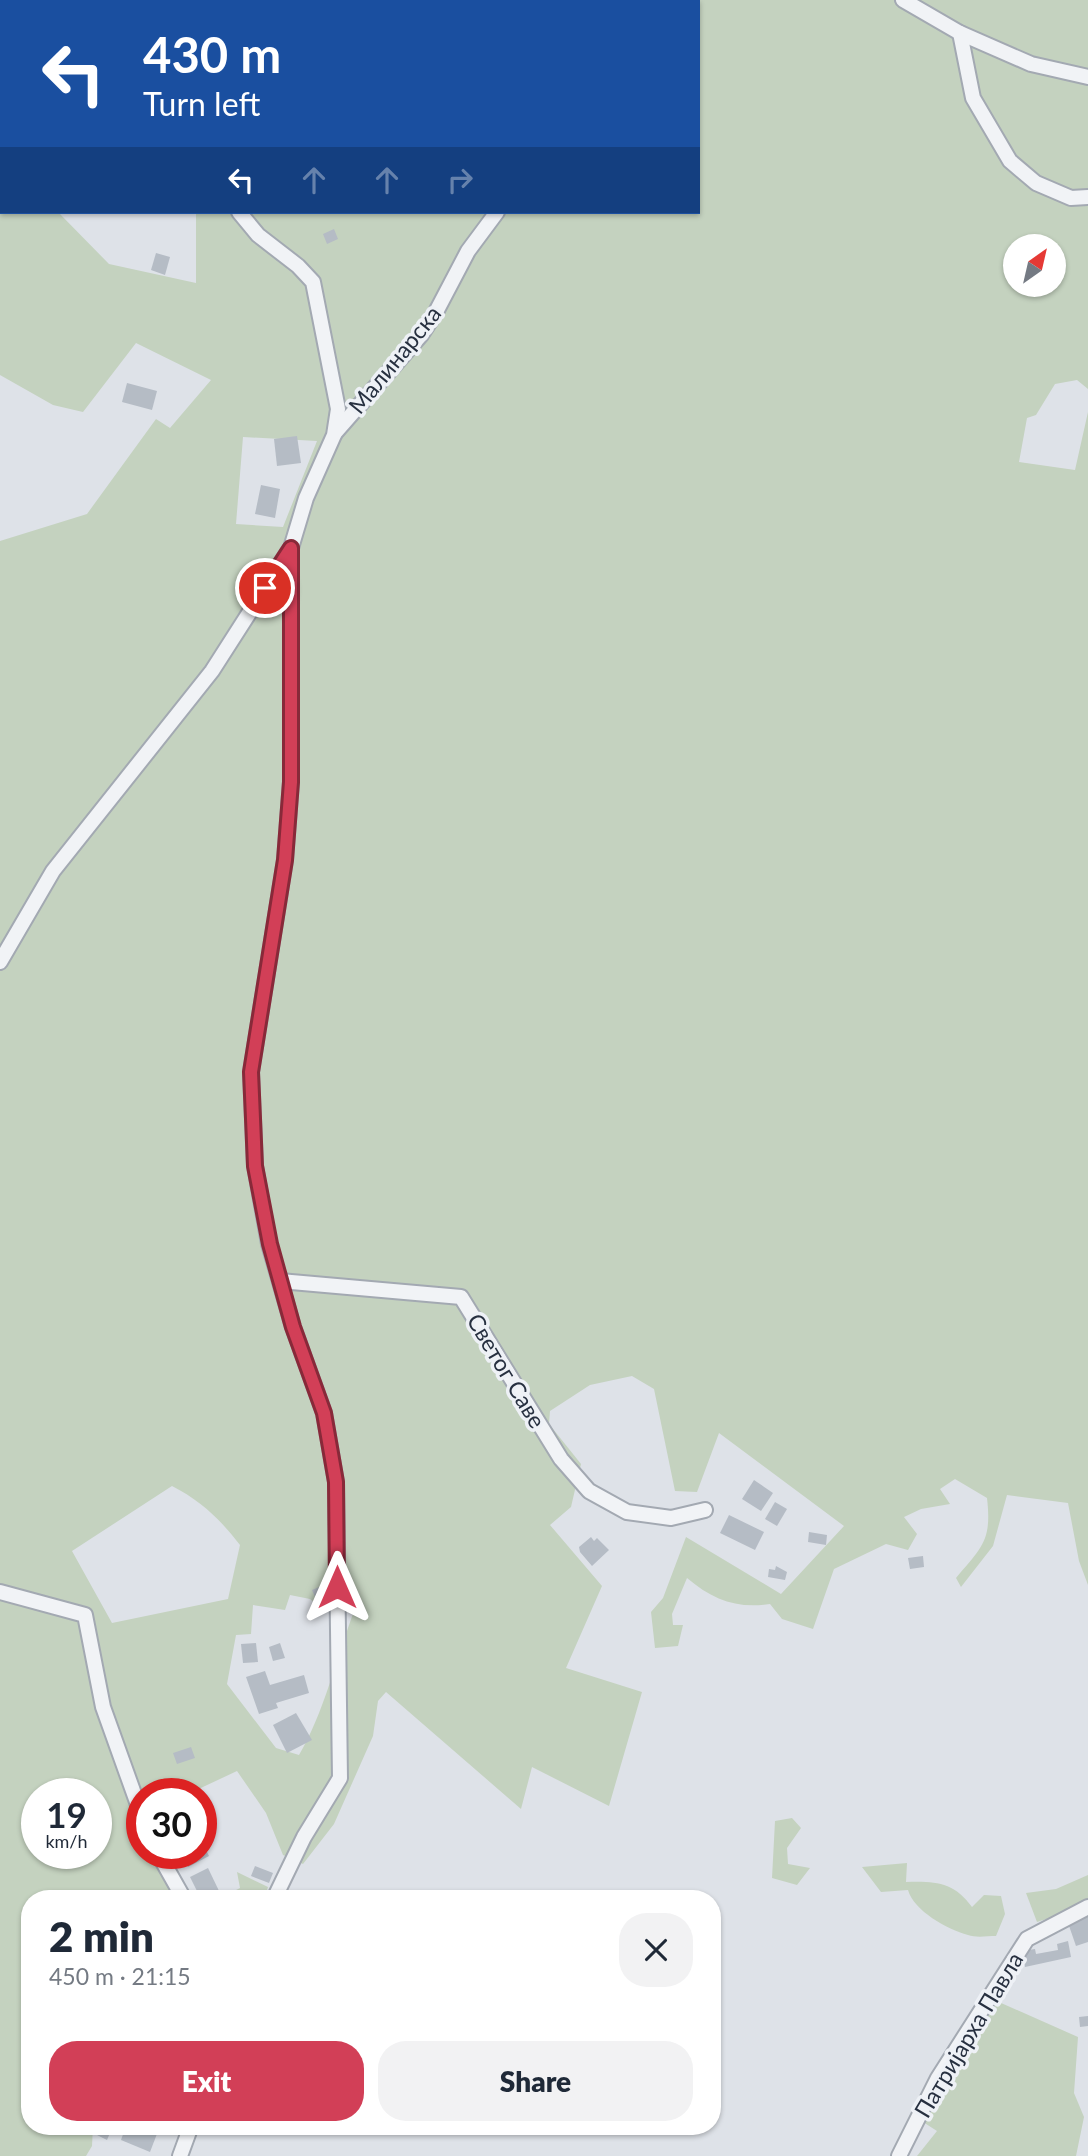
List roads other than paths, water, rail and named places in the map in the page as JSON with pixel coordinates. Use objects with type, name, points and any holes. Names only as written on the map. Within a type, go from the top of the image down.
[{"type":"street","points":[[903,0],[960,33],[1031,64],[1088,77]]},
{"type":"street","points":[[960,33],[974,98],[1010,161],[1036,183],[1071,198],[1088,197]]},
{"type":"street","points":[[0,961],[53,871],[212,671],[291,548],[306,498],[334,435],[338,409],[313,282],[298,266],[258,235],[241,214]]},
{"type":"street","name":"Малинарска","points":[[334,435],[421,335],[468,251],[495,214]]},
{"type":"street","points":[[278,1890],[304,1837],[340,1778],[336,1482],[324,1413],[270,1244],[255,1166],[251,1072],[285,860],[291,782],[291,548]]},
{"type":"street","name":"Светог Саве","points":[[280,1281],[461,1297],[561,1459],[589,1491],[627,1511],[671,1518],[705,1510]]},
{"type":"street","points":[[0,1592],[85,1615],[103,1707],[128,1778]]},
{"type":"street","points":[[167,1869],[179,1890]]},
{"type":"street","name":"Патријарха Павла","points":[[899,2156],[938,2078],[1027,1939],[1088,1907]]},
{"type":"street","points":[[180,2156],[188,2135]]}]
